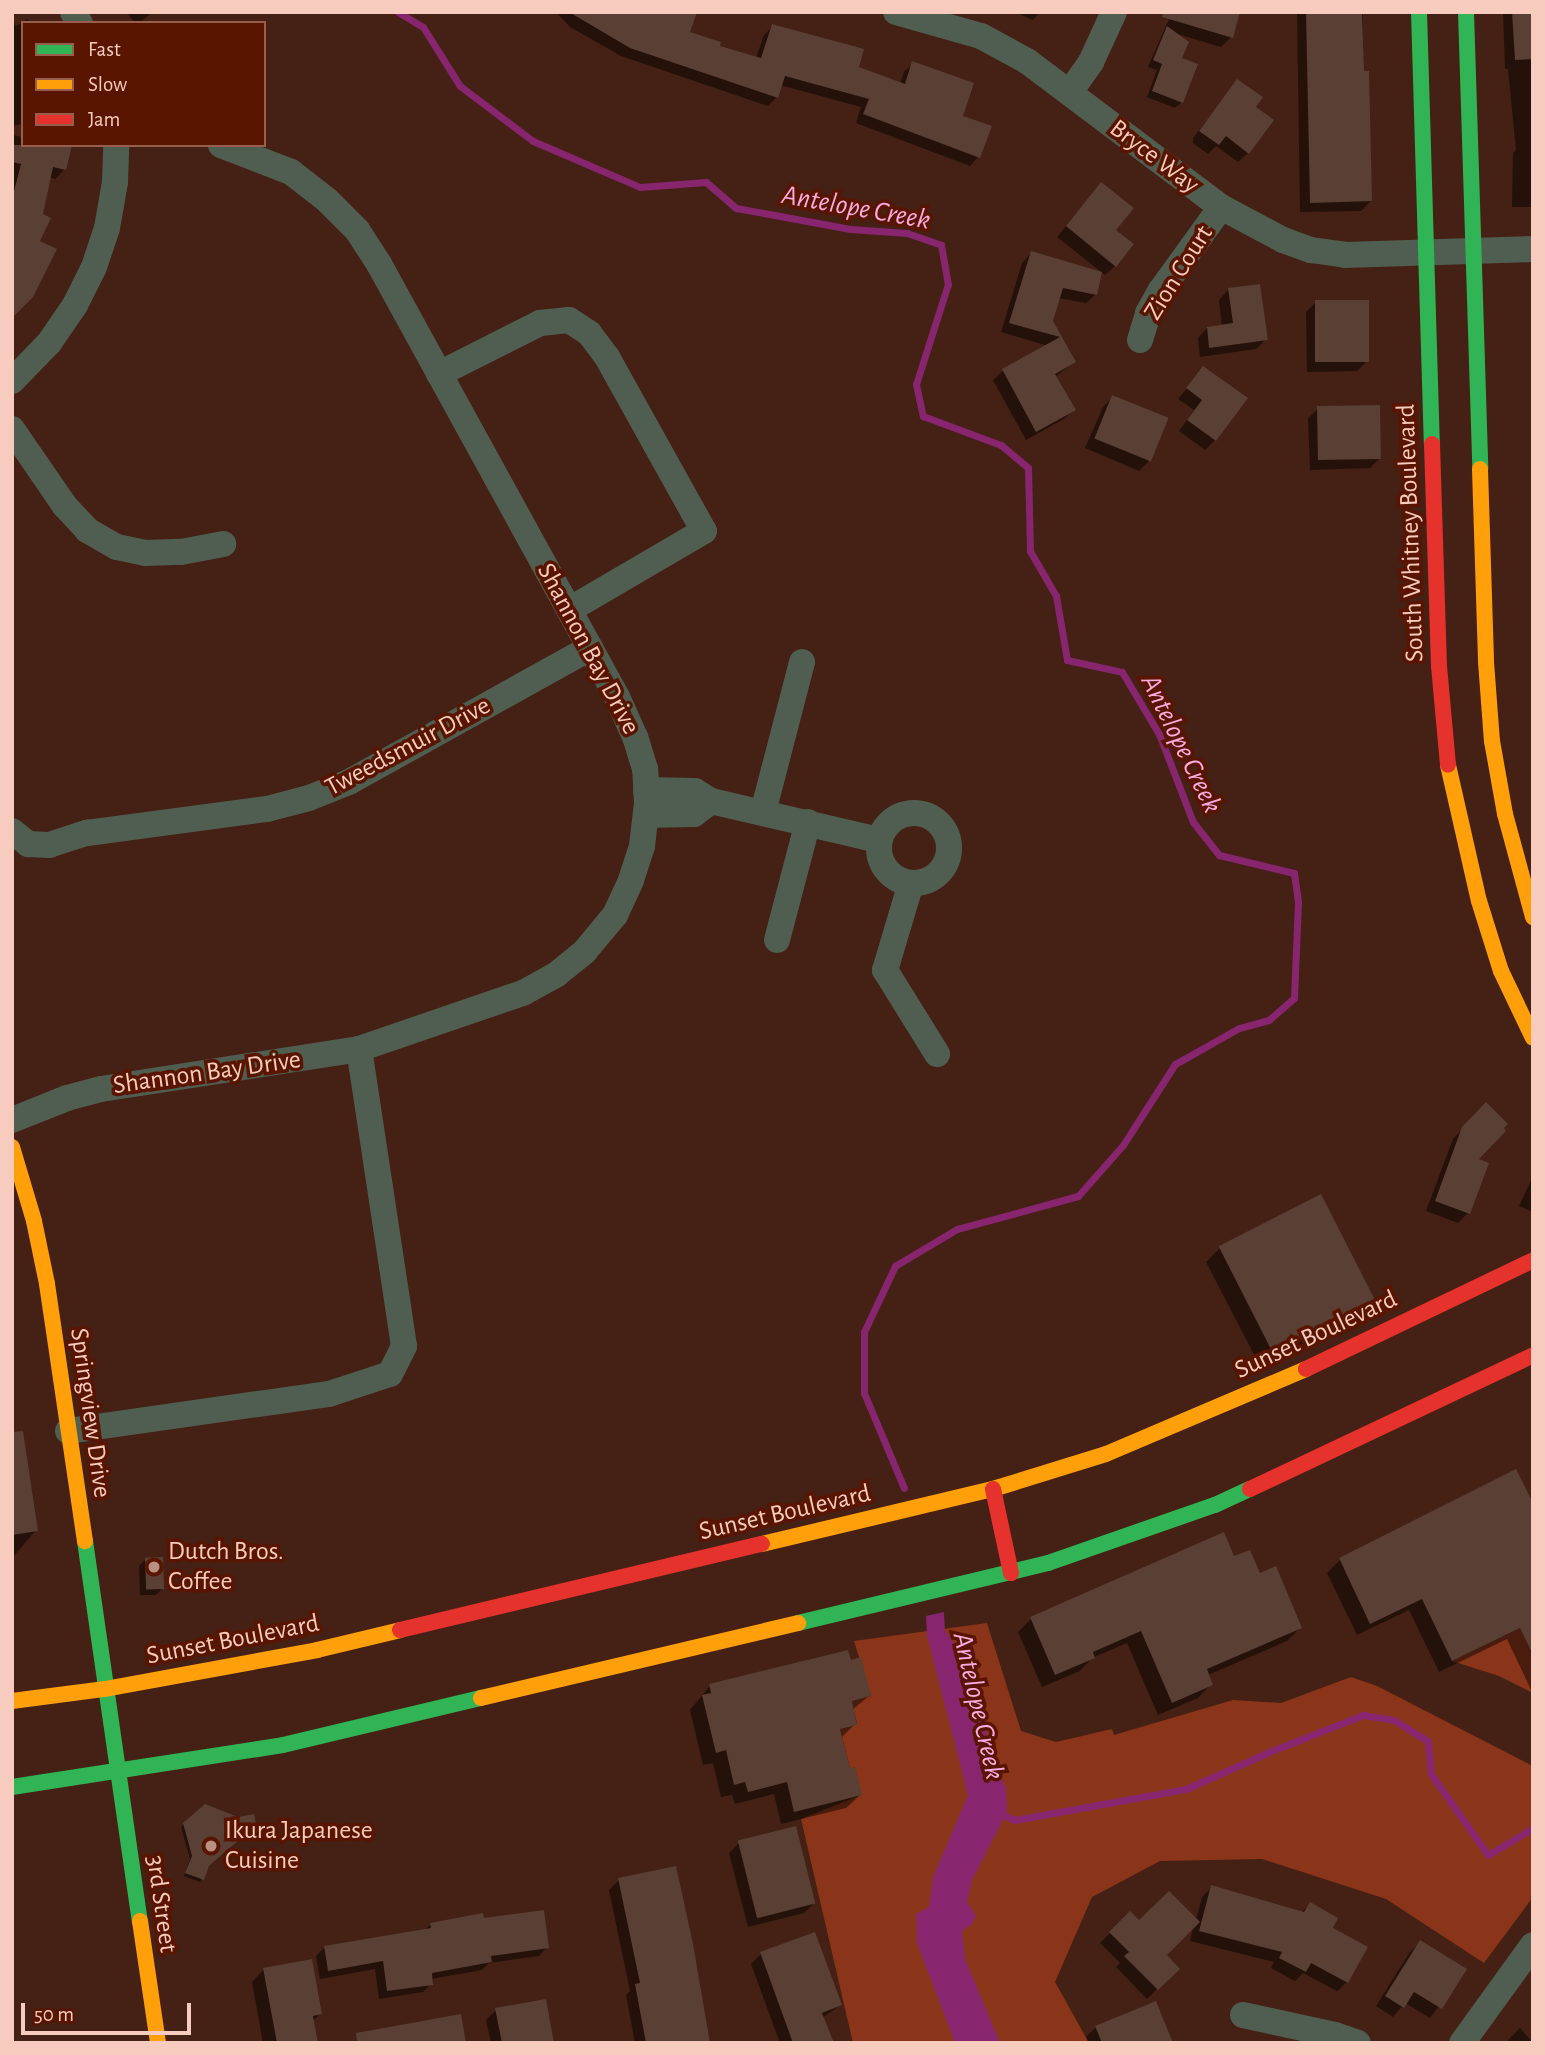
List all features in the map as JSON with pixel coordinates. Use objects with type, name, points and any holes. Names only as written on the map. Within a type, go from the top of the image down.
[{"type":"main road","name":"South Whitney Boulevard","points":[[1419,12],[1439,666],[1445,748],[1479,901],[1501,971],[1533,1038]]},
{"type":"main road","points":[[1466,12],[1486,662],[1492,741],[1505,814],[1533,918]]},
{"type":"main road","name":"Springview Drive","points":[[12,1147],[34,1221],[68,1431],[117,1772]]},
{"type":"main road","name":"Sunset Boulevard","points":[[12,1702],[105,1689],[317,1650],[993,1489],[1106,1454],[1182,1423],[1301,1371],[1533,1260]]},
{"type":"main road","points":[[12,1787],[283,1745],[1011,1573],[1074,1555],[1215,1505],[1533,1354]]},
{"type":"main road","points":[[993,1489],[1011,1573]]},
{"type":"main road","name":"3rd Street","points":[[117,1772],[158,2043]]},
{"type":"street","name":"Bryce Way","points":[[896,12],[981,36],[1027,61],[1221,207],[1252,226],[1311,250],[1345,255],[1533,249]]},
{"type":"street","points":[[1070,92],[1091,62],[1114,12]]},
{"type":"street","points":[[12,381],[50,343],[75,305],[93,267],[107,228],[115,182],[116,147]]},
{"type":"street","name":"Shannon Bay Drive","points":[[12,1120],[101,1088],[359,1049],[492,1006],[558,974],[585,951],[615,915],[631,880],[642,846],[646,802],[645,769],[635,737],[590,648],[357,230],[327,200],[291,172],[226,147]]},
{"type":"street","name":"Zion Court","points":[[1140,340],[1148,313],[1161,289],[1221,207]]},
{"type":"street","points":[[439,374],[540,323],[569,320],[589,333],[607,357],[704,531],[569,610]]},
{"type":"street","points":[[12,429],[65,506],[88,530],[117,547],[145,553],[223,544]]},
{"type":"street","name":"Tweedsmuir Drive","points":[[12,831],[27,844],[49,845],[87,833],[267,809],[309,798],[349,782],[590,648]]},
{"type":"street","points":[[763,811],[802,662]]},
{"type":"street","points":[[646,802],[694,814],[711,801],[879,840]]},
{"type":"street","points":[[909,813],[922,813],[935,819],[944,830],[949,843],[948,857],[942,869],[932,879],[911,883],[892,877],[883,867],[878,853],[879,840],[885,827],[895,818],[909,813]]},
{"type":"street","points":[[777,940],[808,822]]},
{"type":"street","points":[[911,883],[885,970],[937,1054]]},
{"type":"street","points":[[68,1431],[329,1394],[390,1374],[404,1346],[359,1049]]},
{"type":"street","points":[[1462,2043],[1533,1945]]},
{"type":"street","points":[[1243,2015],[1335,2035],[1358,2043]]},
{"type":"shaded area","points":[[987,1623],[1021,1731],[1056,1742],[1112,1729],[1114,1735],[1233,1700],[1281,1703],[1351,1677],[1377,1686],[1533,1766],[1533,1897],[1484,1963],[1386,1899],[1262,1859],[1160,1861],[1092,1897],[1055,1982],[1089,2043],[853,2043],[801,1819],[861,1795],[855,1768],[850,1768],[840,1729],[857,1724],[852,1701],[871,1696],[854,1641]]},
{"type":"shaded area","points":[[1520,1628],[1533,1655],[1533,1693],[1499,1676],[1452,1661]]},
{"type":"water","points":[[944,1612],[945,1631],[953,1642],[967,1650],[985,1704],[988,1750],[1006,1788],[1007,1812],[972,1880],[967,1902],[976,1916],[972,1924],[962,1931],[965,1959],[1000,2043],[955,2043],[917,1943],[916,1914],[929,1907],[933,1877],[968,1795],[927,1636],[926,1616]]},
{"type":"building","points":[[569,12],[697,12],[690,32],[721,42],[720,46],[761,58],[772,24],[864,49],[859,67],[905,84],[912,61],[974,83],[963,116],[992,126],[980,158],[863,114],[869,99],[785,76],[778,98],[630,48]]},
{"type":"building","points":[[1163,12],[1240,12],[1233,38],[1162,17]]},
{"type":"building","points":[[1306,12],[1362,12],[1364,71],[1369,71],[1372,201],[1310,203]]},
{"type":"building","points":[[1512,12],[1533,12],[1533,59],[1515,60]]},
{"type":"building","points":[[1167,26],[1189,42],[1182,58],[1198,64],[1183,103],[1152,91],[1162,64],[1153,60]]},
{"type":"building","points":[[1237,79],[1263,97],[1256,107],[1274,120],[1249,154],[1226,136],[1219,145],[1199,131]]},
{"type":"building","points":[[12,145],[72,147],[66,170],[53,167],[43,214],[51,218],[40,241],[57,249],[33,297],[12,318],[12,199],[21,164],[12,162]]},
{"type":"building","points":[[1101,182],[1134,208],[1116,230],[1134,244],[1116,267],[1066,226]]},
{"type":"building","points":[[1031,251],[1102,272],[1097,295],[1063,288],[1053,321],[1076,362],[1055,374],[1076,410],[1036,432],[1002,369],[1060,337],[1009,323]]},
{"type":"building","points":[[1260,284],[1268,340],[1209,348],[1207,327],[1233,323],[1228,288]]},
{"type":"building","points":[[1315,300],[1369,300],[1369,362],[1315,362]]},
{"type":"building","points":[[1203,366],[1248,398],[1216,441],[1187,420],[1202,400],[1186,388]]},
{"type":"building","points":[[1112,395],[1169,418],[1151,461],[1094,439]]},
{"type":"building","points":[[1380,405],[1381,459],[1318,460],[1317,406]]},
{"type":"building","points":[[1486,1102],[1508,1124],[1504,1128],[1506,1131],[1479,1159],[1489,1163],[1470,1214],[1435,1201],[1462,1127]]},
{"type":"building","points":[[1321,1194],[1375,1301],[1273,1353],[1219,1246]]},
{"type":"building","points":[[23,1431],[38,1531],[12,1535],[12,1432]]},
{"type":"building","points":[[1516,1469],[1533,1503],[1533,1655],[1520,1628],[1452,1661],[1422,1599],[1370,1624],[1339,1558]]},
{"type":"building","points":[[1224,1532],[1234,1556],[1250,1550],[1260,1573],[1276,1566],[1302,1628],[1207,1669],[1213,1685],[1172,1703],[1141,1631],[1093,1652],[1095,1658],[1055,1675],[1030,1617]]},
{"type":"building","name":"Dutch Bros. Coffee","points":[[163,1557],[164,1589],[146,1590],[145,1558]]},
{"type":"building","points":[[848,1650],[851,1660],[861,1657],[871,1696],[852,1701],[857,1725],[840,1729],[850,1768],[855,1767],[862,1795],[794,1812],[787,1782],[748,1792],[745,1782],[734,1785],[726,1750],[716,1753],[702,1695],[711,1693],[709,1684]]},
{"type":"building","name":"Ikura Japanese Cuisine","points":[[205,1804],[238,1817],[254,1814],[258,1834],[242,1838],[227,1850],[209,1866],[204,1880],[185,1873],[192,1856],[183,1823]]},
{"type":"building","points":[[796,1826],[815,1904],[757,1918],[738,1841]]},
{"type":"building","points":[[676,1866],[710,2043],[646,2043],[635,1984],[640,1983],[618,1878]]},
{"type":"building","points":[[1211,1885],[1304,1912],[1310,1902],[1338,1918],[1333,1928],[1368,1947],[1348,1983],[1311,1963],[1306,1972],[1279,1958],[1282,1952],[1199,1931]]},
{"type":"building","points":[[1169,1891],[1200,1922],[1167,1955],[1180,1969],[1158,1990],[1124,1956],[1129,1952],[1109,1932],[1130,1911],[1139,1920]]},
{"type":"building","points":[[544,1910],[549,1948],[491,1956],[492,1962],[432,1973],[433,1985],[387,1991],[383,1961],[328,1971],[324,1946],[431,1928],[430,1923],[483,1913],[484,1918]]},
{"type":"building","points":[[815,1932],[842,2005],[822,2013],[834,2043],[793,2043],[760,1952]]},
{"type":"building","points":[[1420,1940],[1467,1969],[1442,2009],[1414,1992],[1404,2008],[1385,1996]]},
{"type":"building","points":[[312,1959],[322,2014],[313,2016],[318,2043],[277,2043],[263,1968]]},
{"type":"building","points":[[546,1999],[554,2043],[502,2043],[495,2008]]},
{"type":"building","points":[[1156,2001],[1173,2043],[1102,2043],[1095,2026]]},
{"type":"building","points":[[461,2014],[466,2043],[357,2043],[356,2033]]},
{"type":"waterway","name":"Antelope Creek","points":[[398,12],[423,27],[460,86],[533,141],[640,187],[706,182],[736,208],[850,229],[907,233],[941,245],[948,284],[916,384],[923,416],[1001,445],[1028,468],[1030,551],[1056,596],[1067,660],[1122,672],[1159,734],[1193,822],[1219,855],[1294,873],[1298,902],[1294,998],[1269,1020],[1239,1028],[1175,1064],[1123,1145],[1078,1196],[957,1229],[895,1266],[864,1332],[864,1393],[904,1488]]},
{"type":"waterway","points":[[999,1813],[1015,1820],[1186,1789],[1269,1752],[1363,1715],[1394,1720],[1428,1741],[1431,1774],[1488,1855],[1533,1828]]},
{"type":"traffic: fast","points":[[1419,12],[1432,444]]},
{"type":"traffic: fast","points":[[1466,12],[1480,469]]},
{"type":"traffic: fast","points":[[798,1623],[1048,1563],[1215,1505],[1250,1489]]},
{"type":"traffic: fast","points":[[85,1541],[140,1921]]},
{"type":"traffic: fast","points":[[12,1787],[283,1745],[481,1698]]},
{"type":"traffic: slow","points":[[1480,469],[1486,662],[1492,741],[1505,814],[1533,917]]},
{"type":"traffic: slow","points":[[1448,765],[1479,901],[1501,971],[1533,1038]]},
{"type":"traffic: slow","points":[[12,1147],[34,1221],[47,1284],[85,1541]]},
{"type":"traffic: slow","points":[[762,1544],[993,1489],[1106,1454],[1306,1369]]},
{"type":"traffic: slow","points":[[481,1698],[798,1623]]},
{"type":"traffic: slow","points":[[12,1701],[105,1689],[317,1650],[400,1630]]},
{"type":"traffic: slow","points":[[140,1921],[158,2043]]},
{"type":"traffic: jam","points":[[1432,444],[1439,666],[1448,765]]},
{"type":"traffic: jam","points":[[1306,1369],[1533,1260]]},
{"type":"traffic: jam","points":[[1250,1489],[1533,1355]]},
{"type":"traffic: jam","points":[[993,1489],[1011,1573]]},
{"type":"traffic: jam","points":[[400,1630],[762,1544]]},
{"type":"place","name":"Dutch Bros. Coffee","points":[[154,1567]]},
{"type":"place","name":"Ikura Japanese Cuisine","points":[[211,1846]]}]
